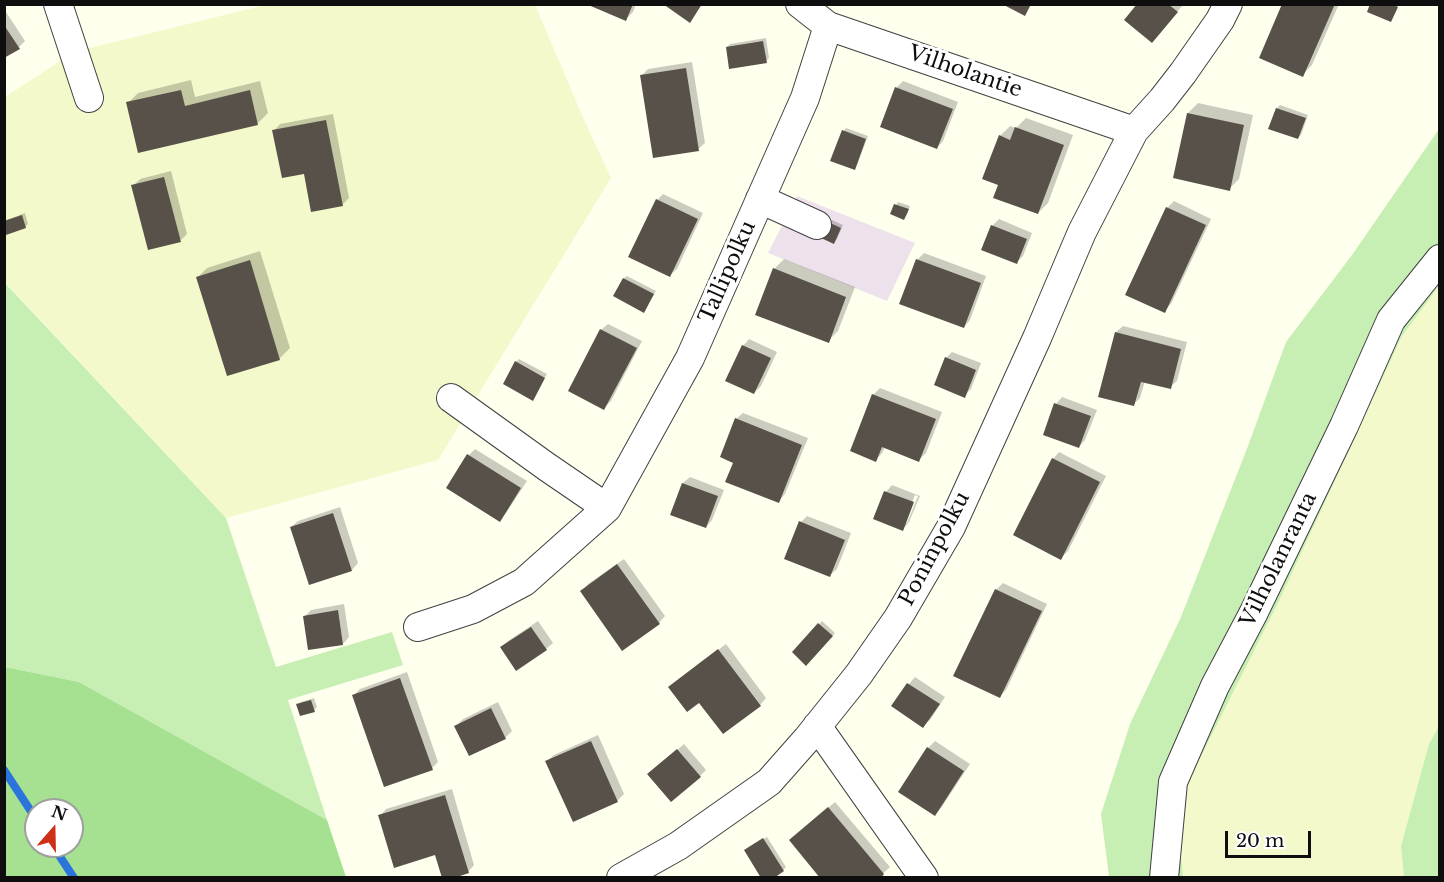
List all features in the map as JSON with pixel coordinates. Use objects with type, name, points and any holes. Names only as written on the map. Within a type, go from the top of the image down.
[{"type":"street","points":[[58,4],[89,98]]},
{"type":"street","name":"Vilholantie","points":[[800,4],[828,26],[1134,131]]},
{"type":"street","name":"Poninpolku","points":[[621,878],[678,846],[769,782],[859,674],[898,618],[951,527],[1034,346],[1082,232],[1134,131],[1183,73],[1220,20],[1228,4]]},
{"type":"street","name":"Tallipolku","points":[[418,627],[473,609],[524,582],[607,508],[690,357],[805,98],[828,26]]},
{"type":"street","points":[[760,200],[817,225]]},
{"type":"street","name":"Vilholanranta","points":[[1164,878],[1173,782],[1215,686],[1253,614],[1344,426],[1391,320],[1440,259]]},
{"type":"street","points":[[451,398],[547,468],[607,508]]},
{"type":"street","points":[[817,726],[924,878]]},
{"type":"shaded area","points":[[797,196],[915,243],[887,301],[768,253]]},
{"type":"green space","points":[[265,5],[535,5],[611,178],[438,460],[226,518],[5,282],[5,97],[74,52]]},
{"type":"green space","points":[[1439,129],[1439,286],[1402,336],[1279,601],[1185,788],[1181,856],[1183,877],[1109,877],[1101,814],[1130,724],[1181,617],[1286,342],[1352,255]]},
{"type":"green space","points":[[4,282],[226,518],[276,667],[392,632],[403,665],[288,700],[327,820],[79,682],[5,667]]},
{"type":"green space","points":[[1439,286],[1439,726],[1429,745],[1401,846],[1404,877],[1183,878],[1181,856],[1185,788],[1279,601],[1402,336]]},
{"type":"green space","points":[[5,667],[79,682],[327,820],[346,877],[5,877]]},
{"type":"green space","points":[[1439,726],[1439,877],[1404,877],[1401,846],[1429,744]]},
{"type":"building","points":[[586,4],[633,4],[626,21]]},
{"type":"building","points":[[663,4],[702,4],[690,23]]},
{"type":"building","points":[[1002,4],[1031,4],[1025,16]]},
{"type":"building","points":[[1137,4],[1168,4],[1178,12],[1152,43],[1124,20]]},
{"type":"building","points":[[1282,4],[1335,4],[1303,77],[1259,58]]},
{"type":"building","points":[[1370,4],[1393,4],[1398,7],[1391,22],[1367,12]]},
{"type":"building","points":[[4,25],[20,49],[4,58]]},
{"type":"building","points":[[763,41],[767,63],[729,69],[726,47]]},
{"type":"building","points":[[686,68],[699,151],[653,158],[640,75]]},
{"type":"building","points":[[895,87],[953,109],[937,149],[880,127]]},
{"type":"building","points":[[181,90],[185,106],[250,90],[258,125],[138,153],[126,102]]},
{"type":"building","points":[[1276,108],[1306,118],[1298,139],[1268,129]]},
{"type":"building","points":[[1187,113],[1244,125],[1230,191],[1173,178]]},
{"type":"building","points":[[326,120],[343,206],[311,212],[304,174],[282,178],[272,130]]},
{"type":"building","points":[[1015,127],[1064,145],[1038,214],[993,198],[998,185],[982,179],[999,135],[1010,140]]},
{"type":"building","points":[[842,130],[866,139],[855,170],[830,161]]},
{"type":"building","points":[[164,177],[181,242],[148,250],[131,185]]},
{"type":"building","points":[[656,199],[698,219],[670,277],[628,257]]},
{"type":"building","points":[[894,204],[909,209],[904,220],[890,214]]},
{"type":"building","points":[[1166,207],[1206,225],[1165,313],[1125,295]]},
{"type":"building","points":[[22,215],[26,228],[6,235],[4,221]]},
{"type":"building","points":[[828,222],[841,228],[834,244],[821,238]]},
{"type":"building","points":[[991,225],[1027,239],[1017,264],[981,250]]},
{"type":"building","points":[[916,259],[981,283],[964,328],[899,304]]},
{"type":"building","points":[[250,260],[280,360],[227,376],[196,277]]},
{"type":"building","points":[[773,268],[846,297],[829,343],[755,315]]},
{"type":"building","points":[[623,278],[654,294],[644,313],[613,296]]},
{"type":"building","points":[[600,329],[637,348],[604,410],[568,391]]},
{"type":"building","points":[[1115,332],[1181,349],[1171,389],[1141,382],[1134,406],[1098,397]]},
{"type":"building","points":[[742,345],[771,358],[754,394],[725,381]]},
{"type":"building","points":[[945,357],[976,370],[965,398],[934,385]]},
{"type":"building","points":[[515,361],[545,378],[533,401],[503,384]]},
{"type":"building","points":[[872,394],[936,419],[919,462],[882,447],[876,462],[850,451]]},
{"type":"building","points":[[1054,403],[1091,416],[1079,448],[1043,435]]},
{"type":"building","points":[[735,418],[802,445],[779,503],[725,482],[733,463],[720,457]]},
{"type":"building","points":[[467,454],[521,488],[500,522],[446,488]]},
{"type":"building","points":[[1052,458],[1100,482],[1061,560],[1013,535]]},
{"type":"building","points":[[682,483],[718,496],[706,528],[670,515]]},
{"type":"building","points":[[884,491],[914,502],[903,531],[873,519]]},
{"type":"building","points":[[333,513],[352,571],[309,585],[290,527]]},
{"type":"building","points":[[799,521],[845,540],[830,577],[784,559]]},
{"type":"building","points":[[617,564],[660,624],[622,651],[580,591]]},
{"type":"building","points":[[995,589],[1042,611],[1000,698],[953,676]]},
{"type":"building","points":[[338,610],[343,645],[308,650],[303,616]]},
{"type":"building","points":[[818,623],[833,636],[806,666],[792,652]]},
{"type":"building","points":[[531,627],[547,650],[516,671],[500,647]]},
{"type":"building","points":[[718,649],[761,706],[723,734],[699,703],[687,712],[668,687]]},
{"type":"building","points":[[400,678],[433,770],[384,787],[352,695]]},
{"type":"building","points":[[907,683],[940,704],[923,728],[891,706]]},
{"type":"building","points":[[311,700],[315,712],[300,716],[296,704]]},
{"type":"building","points":[[491,708],[506,739],[469,756],[454,726]]},
{"type":"building","points":[[591,741],[618,802],[573,822],[545,761]]},
{"type":"building","points":[[927,747],[964,771],[935,816],[898,792]]},
{"type":"building","points":[[677,749],[701,777],[671,802],[647,774]]},
{"type":"building","points":[[445,795],[469,873],[454,878],[442,878],[435,855],[394,868],[378,815]]},
{"type":"building","points":[[828,807],[884,874],[881,878],[820,878],[789,840]]},
{"type":"building","points":[[763,838],[784,871],[774,878],[761,878],[744,850]]},
{"type":"waterway","points":[[4,770],[24,801]]},
{"type":"waterway","points":[[61,858],[74,878]]}]
